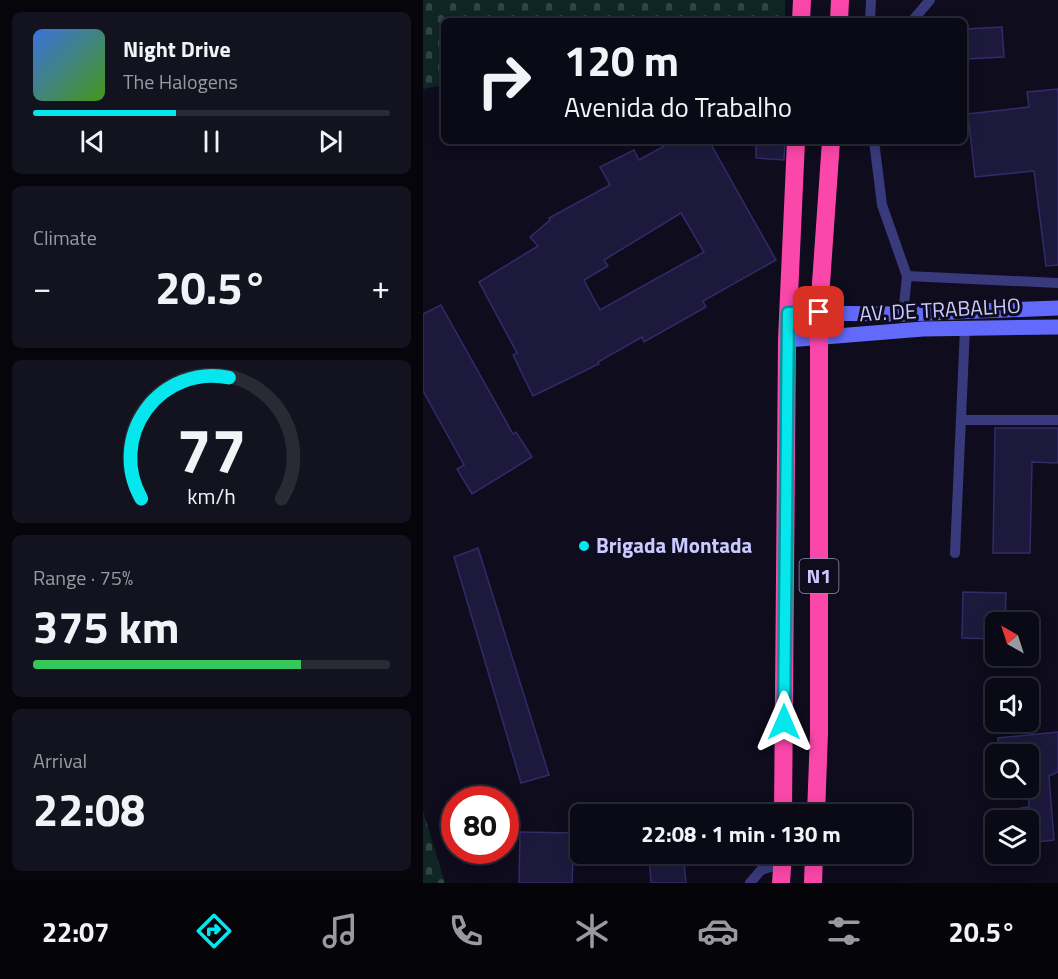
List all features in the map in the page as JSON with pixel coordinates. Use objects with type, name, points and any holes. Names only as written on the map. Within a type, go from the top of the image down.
[{"type":"highway","points":[[801,18],[802,0]]},
{"type":"highway","points":[[839,18],[840,0]]},
{"type":"highway","name":"N1","points":[[783,804],[787,339],[796,144]]},
{"type":"highway","name":"N1","points":[[816,804],[819,733],[818,338],[831,144]]},
{"type":"highway","points":[[781,883],[783,864]]},
{"type":"highway","points":[[813,883],[814,864]]},
{"type":"main road","points":[[788,313],[903,314],[1058,308]]},
{"type":"main road","name":"AV. DE TRABALHO","points":[[787,339],[965,328],[1058,327]]},
{"type":"lane","points":[[870,18],[871,0]]},
{"type":"lane","points":[[915,18],[930,0]]},
{"type":"lane","points":[[873,144],[882,205],[907,276],[903,314]]},
{"type":"lane","points":[[907,276],[1058,283]]},
{"type":"lane","points":[[955,552],[963,420],[965,328]]},
{"type":"lane","points":[[963,420],[1058,420]]},
{"type":"lane","points":[[750,883],[761,870],[772,864]]},
{"type":"green space","points":[[423,0],[785,0],[785,18],[441,18],[441,86],[423,89]]},
{"type":"green space","points":[[423,811],[445,883],[423,883]]},
{"type":"building","points":[[1002,27],[1004,57],[967,59],[967,29]]},
{"type":"building","points":[[1058,89],[1058,265],[1046,266],[1034,171],[975,177],[968,114],[1029,107],[1027,92]]},
{"type":"building","points":[[668,144],[711,144],[776,260],[703,301],[706,307],[644,342],[642,337],[598,362],[599,364],[533,396],[513,355],[517,353],[479,282],[538,246],[530,237],[550,220],[549,218],[610,185],[600,167],[634,150],[639,160]],"holes":[[[681,213],[704,252],[600,310],[584,280],[608,266],[604,260]]]},
{"type":"building","points":[[756,144],[785,144],[784,160],[756,158]]},
{"type":"building","points":[[441,305],[513,434],[516,432],[532,457],[472,494],[457,469],[464,465],[423,391],[423,314]]},
{"type":"building","points":[[995,428],[1058,428],[1058,463],[1032,462],[1030,553],[993,553]]},
{"type":"building","points":[[478,548],[549,775],[521,783],[454,557]]},
{"type":"building","points":[[963,592],[1006,593],[1005,612],[985,612],[985,639],[962,638]]},
{"type":"building","points":[[1058,732],[1058,772],[1049,776],[1054,840],[1039,842],[1039,810],[1021,810],[1021,808],[1029,807],[1029,798],[1039,798],[1039,744],[998,744],[998,738]]},
{"type":"building","points":[[520,832],[570,833],[572,883],[519,883]]},
{"type":"building","points":[[650,864],[684,864],[686,883],[651,883]]},
{"type":"place","name":"Brigada Montada","points":[[584,546]]},
{"type":"route","points":[[784,722],[788,313],[819,312]]}]
